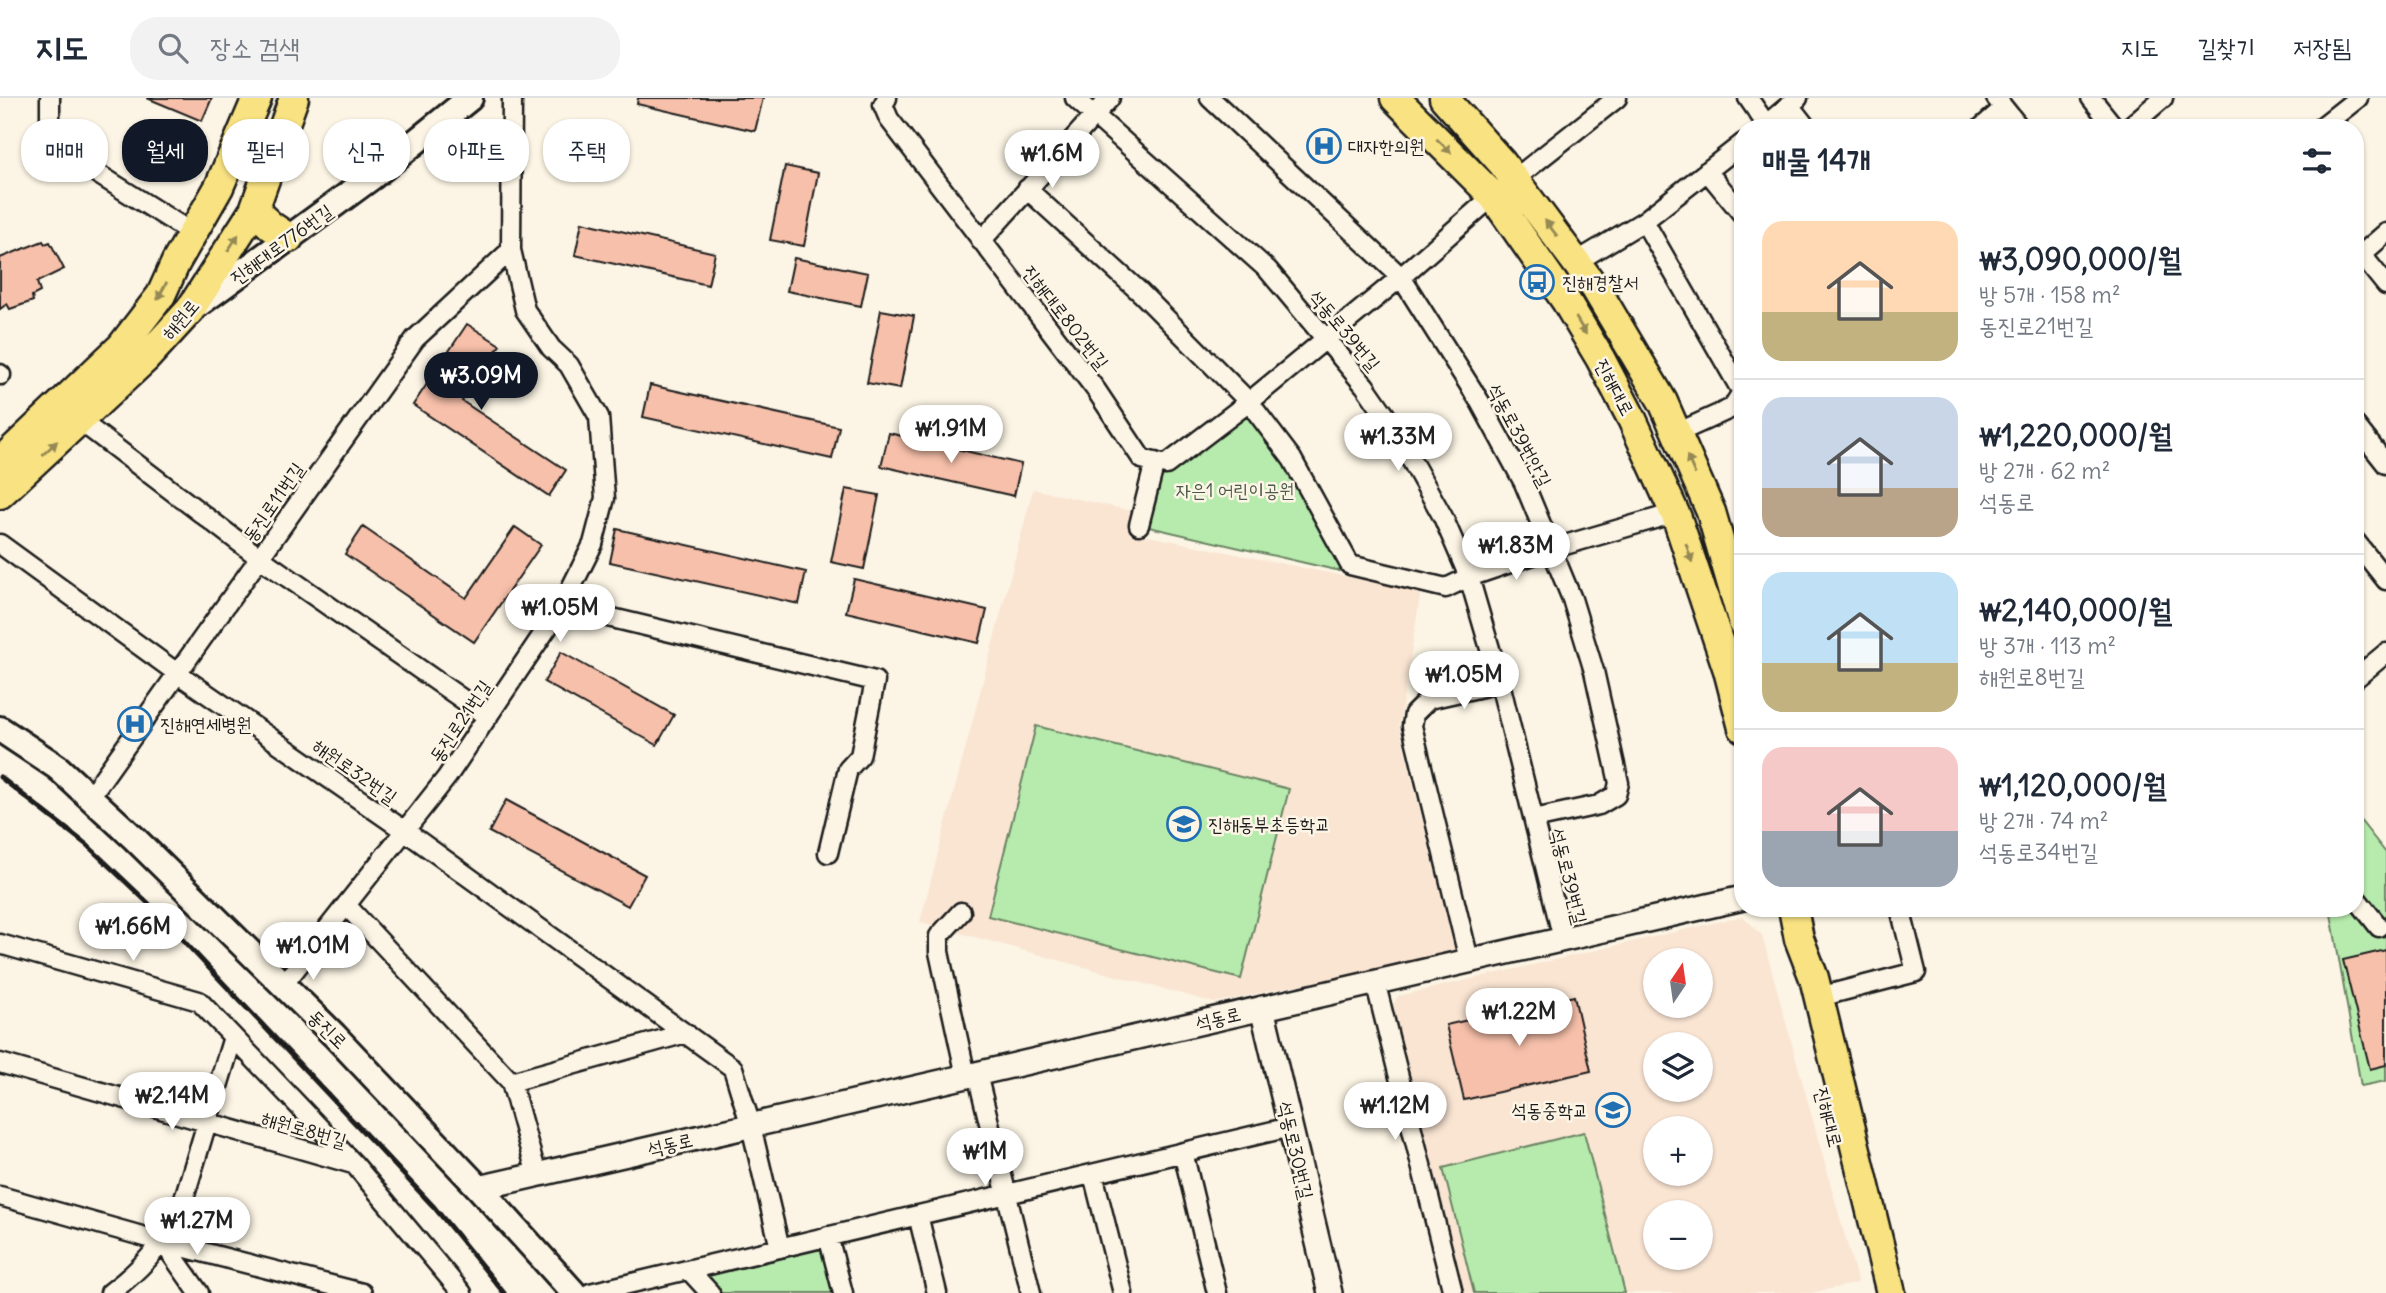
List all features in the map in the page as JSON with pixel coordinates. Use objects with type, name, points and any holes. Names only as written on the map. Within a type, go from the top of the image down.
[{"type":"main road","points":[[0,462],[121,347],[161,295],[176,262],[219,187],[257,98]]},
{"type":"main road","name":"해원로","points":[[0,494],[145,359],[190,310],[254,210],[294,98]]},
{"type":"main road","name":"진해대로776번길","points":[[190,310],[372,177],[470,98]]},
{"type":"main road","name":"진해대로","points":[[1395,98],[1504,188],[1576,262],[1596,289],[1663,402],[1711,512],[1734,592]]},
{"type":"main road","name":"진해대로","points":[[1444,98],[1504,188],[1600,358],[1646,447],[1675,513],[1734,695]]},
{"type":"main road","points":[[254,210],[289,238]]},
{"type":"main road","name":"동진로","points":[[0,729],[57,767],[91,795],[334,1035],[479,1188],[573,1293]]},
{"type":"main road","points":[[1795,917],[1799,939],[1819,997],[1891,1293]]},
{"type":"main road","name":"진해대로","points":[[1799,939],[1797,982],[1872,1293]]},
{"type":"street","points":[[50,98],[50,144],[192,233]]},
{"type":"street","name":"동진로21번길","points":[[283,985],[447,778],[562,606],[593,544],[605,498],[599,417],[569,365],[551,348],[525,310],[511,250],[512,98]]},
{"type":"street","name":"진해대로802번길","points":[[887,98],[883,105],[889,119],[1096,390],[1142,459],[1155,462]]},
{"type":"street","name":"석동로39번길","points":[[1075,98],[1268,270],[1365,386],[1390,422],[1443,517],[1469,577],[1500,683],[1563,939]]},
{"type":"street","points":[[981,241],[1110,98]]},
{"type":"street","name":"석동로39번안길","points":[[1210,98],[1401,277],[1486,414],[1524,483],[1572,599],[1594,671],[1619,783],[1616,795],[1599,805],[1534,819]]},
{"type":"street","points":[[1748,98],[1760,119]]},
{"type":"street","points":[[2091,98],[2108,119]]},
{"type":"street","points":[[2139,119],[2164,98]]},
{"type":"street","points":[[2331,119],[2358,98]]},
{"type":"street","points":[[1139,525],[1155,462],[1166,464],[1249,402],[1614,99]]},
{"type":"street","points":[[1773,119],[1794,102],[1802,119]]},
{"type":"street","points":[[1988,119],[2000,103],[2013,119]]},
{"type":"street","points":[[1576,262],[1644,221],[1734,150]]},
{"type":"street","points":[[1707,172],[1734,204]]},
{"type":"street","points":[[1027,189],[1141,293],[1249,402],[1292,459],[1350,565],[1446,588],[1469,577],[1551,550],[1675,513]]},
{"type":"street","points":[[1644,221],[1734,376]]},
{"type":"street","points":[[2364,251],[2386,233]]},
{"type":"street","name":"동진로11번길","points":[[91,795],[415,339],[511,250]]},
{"type":"street","points":[[2364,262],[2386,285]]},
{"type":"street","points":[[1676,433],[1734,405]]},
{"type":"street","points":[[79,420],[260,558],[488,717]]},
{"type":"street","points":[[2364,436],[2386,464]]},
{"type":"street","name":"해원로32번길","points":[[0,544],[733,1068],[751,1126],[780,1248]]},
{"type":"street","points":[[2364,552],[2386,580]]},
{"type":"street","points":[[562,606],[876,681],[860,756],[848,769],[828,853]]},
{"type":"street","points":[[2364,671],[2386,653]]},
{"type":"street","points":[[1469,960],[1412,726],[1414,714],[1429,699],[1500,683]]},
{"type":"street","name":"석동로","points":[[479,1188],[1734,900]]},
{"type":"street","points":[[346,905],[511,1082],[537,1175]]},
{"type":"street","points":[[2364,908],[2379,927]]},
{"type":"street","points":[[961,912],[939,936],[939,952],[1031,1293]]},
{"type":"street","points":[[1819,997],[1916,972],[1902,917]]},
{"type":"street","points":[[0,944],[199,1002],[355,1165],[462,1293]]},
{"type":"street","points":[[1375,981],[1453,1293]]},
{"type":"street","name":"석동로30번길","points":[[1262,1008],[1329,1293]]},
{"type":"street","points":[[511,1082],[685,1034]]},
{"type":"street","points":[[110,1293],[145,1265],[178,1218],[233,1037]]},
{"type":"street","name":"해원로8번길","points":[[0,1063],[355,1165]]},
{"type":"street","points":[[590,1293],[1290,1126]]},
{"type":"street","points":[[1183,1152],[1217,1293]]},
{"type":"street","points":[[1093,1174],[1123,1293]]},
{"type":"street","points":[[0,1196],[163,1242],[362,1293]]},
{"type":"street","points":[[918,1215],[937,1293]]},
{"type":"street","points":[[828,1236],[844,1293]]},
{"type":"street","points":[[163,1242],[198,1293]]},
{"type":"street","points":[[689,1270],[710,1293]]},
{"type":"shaded area","name":"진해동부초등학교","points":[[1033,489],[1132,511],[1129,532],[1421,592],[1399,726],[1455,952],[1214,1003],[920,922]]},
{"type":"shaded area","name":"석동중학교","points":[[1744,917],[1762,935],[1858,1283],[1811,1293],[1462,1293],[1391,1008],[1398,996]]},
{"type":"green space","name":"자은1 어린이공원","points":[[1248,412],[1286,463],[1343,564],[1340,571],[1149,527],[1161,475]]},
{"type":"green space","points":[[1036,726],[1289,789],[1241,979],[988,916]]},
{"type":"green space","points":[[2364,825],[2386,853],[2386,1081],[2361,1086],[2332,917],[2364,917]]},
{"type":"green space","points":[[1584,1132],[1625,1293],[1474,1293],[1443,1168]]},
{"type":"green space","points":[[825,1247],[837,1293],[720,1293],[705,1277]]},
{"type":"building","points":[[147,98],[212,98],[203,119]]},
{"type":"building","points":[[638,98],[763,98],[755,131],[637,104]]},
{"type":"building","points":[[785,166],[818,173],[804,246],[770,240]]},
{"type":"building","points":[[582,222],[715,253],[708,285],[575,255]]},
{"type":"building","points":[[43,241],[45,244],[50,242],[64,269],[37,282],[40,292],[32,296],[33,301],[10,309],[7,304],[0,309],[0,258]]},
{"type":"building","points":[[794,258],[868,273],[861,306],[787,291]]},
{"type":"building","points":[[881,310],[914,316],[900,389],[867,383]]},
{"type":"building","points":[[467,324],[500,345],[462,401],[566,470],[549,496],[413,405]]},
{"type":"building","points":[[650,385],[839,427],[832,459],[643,417]]},
{"type":"building","points":[[889,433],[1021,464],[1014,496],[881,466]]},
{"type":"building","points":[[846,489],[879,495],[864,569],[831,562]]},
{"type":"building","points":[[363,527],[466,598],[515,527],[541,545],[474,642],[345,554]]},
{"type":"building","points":[[617,529],[806,572],[799,604],[610,562]]},
{"type":"building","points":[[854,579],[987,610],[979,643],[846,612]]},
{"type":"building","points":[[561,652],[674,715],[657,745],[544,682]]},
{"type":"building","points":[[506,800],[645,875],[628,906],[489,832]]},
{"type":"building","points":[[2386,950],[2386,1065],[2370,1069],[2343,960]]},
{"type":"building","points":[[1574,996],[1591,1071],[1464,1100],[1446,1025]]},
{"type":"railway","points":[[0,777],[87,845],[147,902],[434,1207],[504,1293]]},
{"type":"place","name":"대자한의원","points":[[1324,146]]},
{"type":"place","name":"진해경찰서","points":[[1537,282]]},
{"type":"place","name":"진해연세병원","points":[[135,724]]},
{"type":"place","name":"진해동부초등학교","points":[[1184,824]]},
{"type":"place","name":"석동중학교","points":[[1613,1110]]}]
